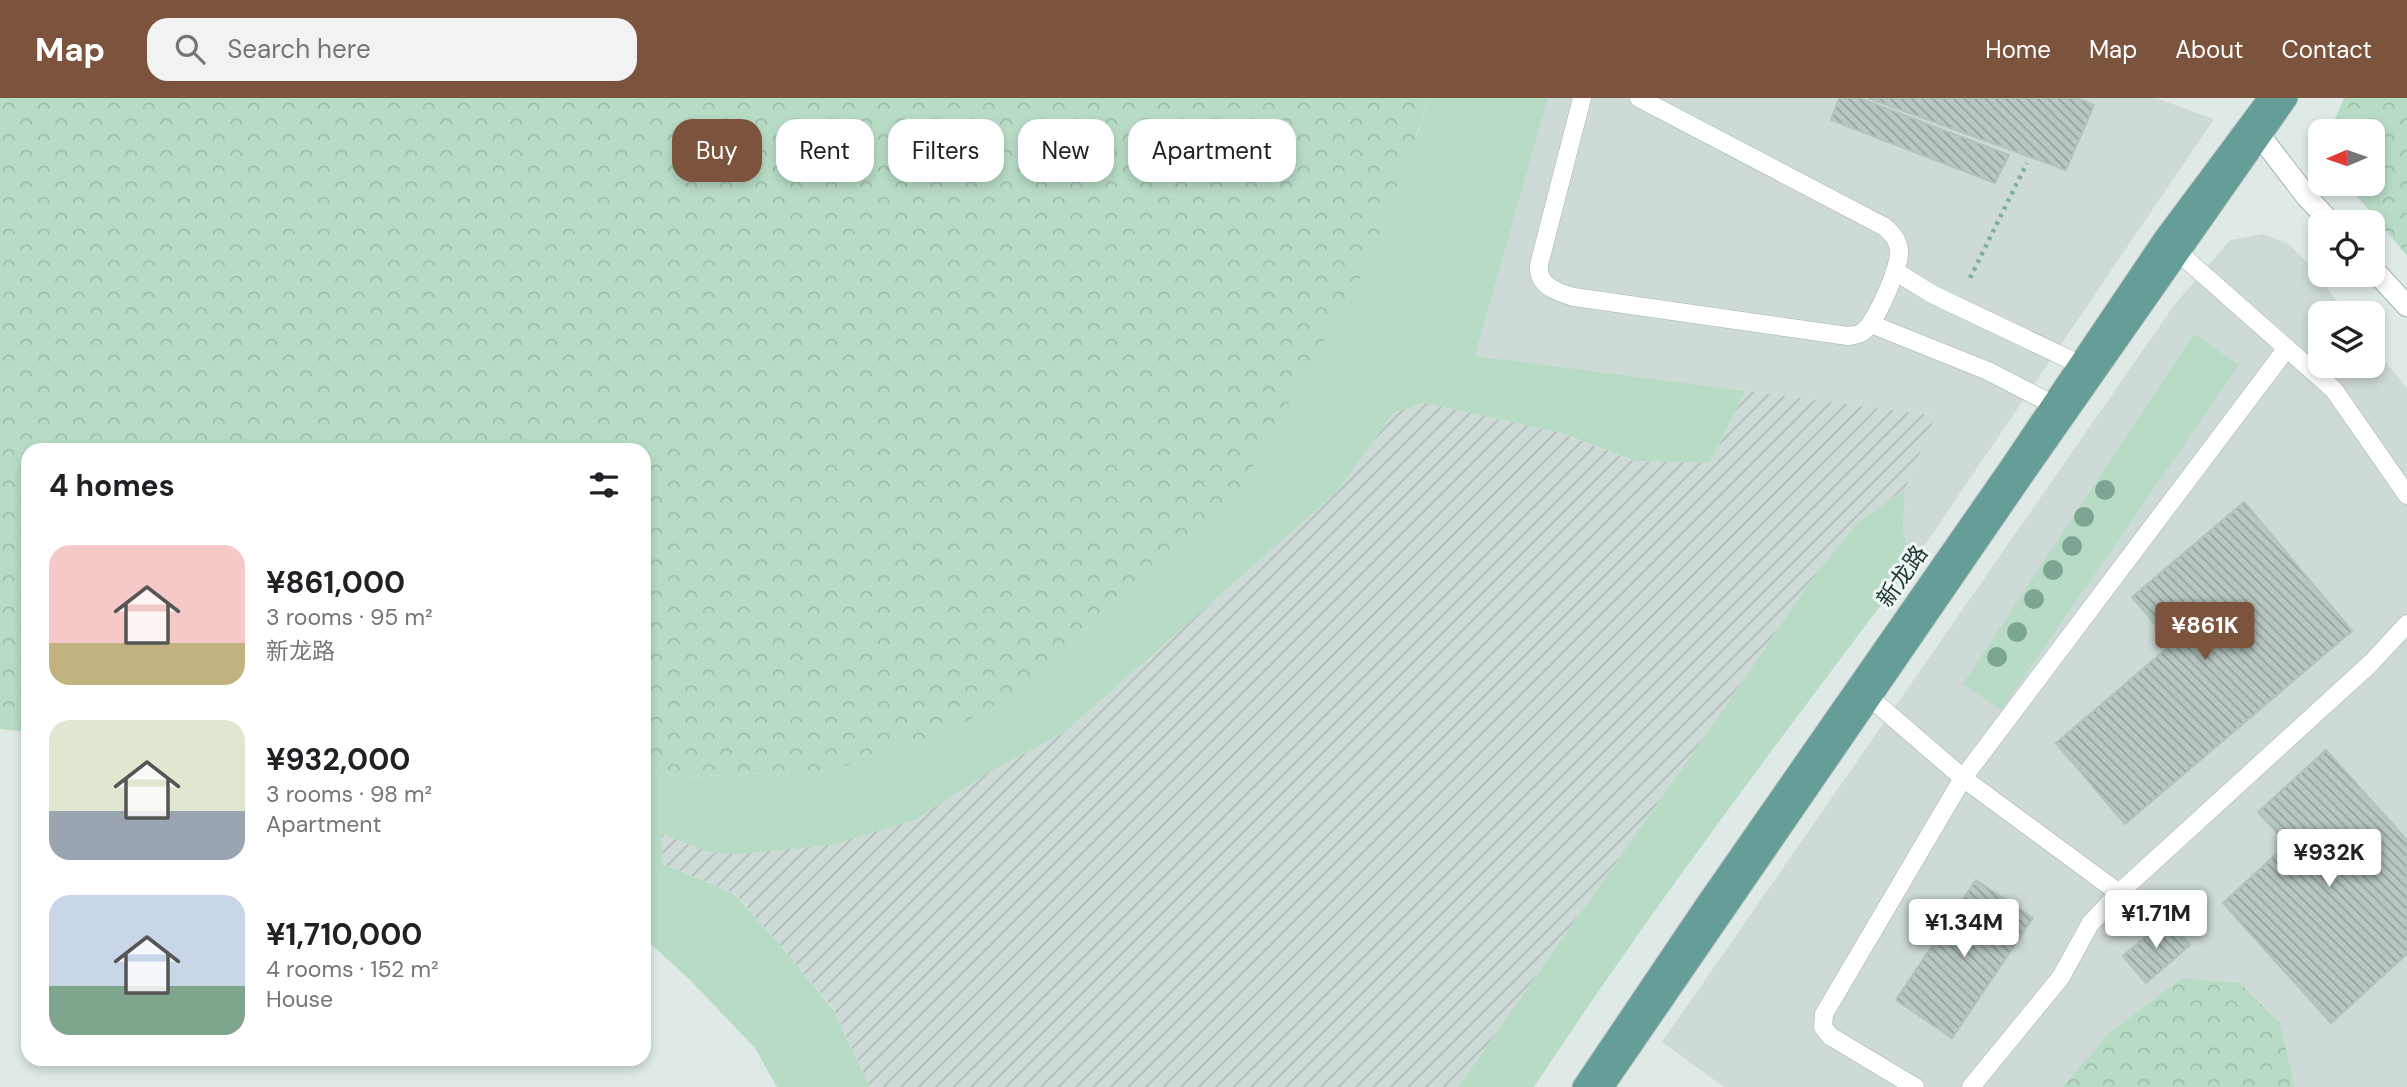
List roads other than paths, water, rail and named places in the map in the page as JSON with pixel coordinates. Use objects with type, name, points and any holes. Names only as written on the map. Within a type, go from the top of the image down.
[{"type":"main road","name":"新龙路","points":[[2256,130],[2269,98]]},
{"type":"main road","name":"新龙路","points":[[1583,1087],[1704,906],[1864,692],[2171,246],[2256,130],[2287,98]]},
{"type":"main road","name":"新龙路","points":[[1604,1087],[2052,404],[2079,364],[2171,246]]},
{"type":"street","points":[[2256,130],[2319,210]]},
{"type":"street","points":[[2385,282],[2407,306]]},
{"type":"lane","points":[[1582,98],[1538,271],[1544,282],[1558,292],[1574,297],[1848,336],[1862,334],[1871,324],[1895,271],[1900,252],[1896,237],[1885,227],[1639,98]]},
{"type":"lane","points":[[2171,246],[2334,390],[2407,495]]},
{"type":"lane","points":[[1895,271],[1932,294],[2079,364]]},
{"type":"lane","points":[[1871,324],[1988,371],[2052,404]]},
{"type":"lane","points":[[1915,1087],[1830,1036],[1823,1027],[1824,1014],[1963,778],[2287,348]]},
{"type":"lane","points":[[1971,1087],[2061,977],[2090,924],[2119,893],[2371,663],[2407,624]]},
{"type":"lane","points":[[1864,692],[1963,778],[2119,893]]}]
